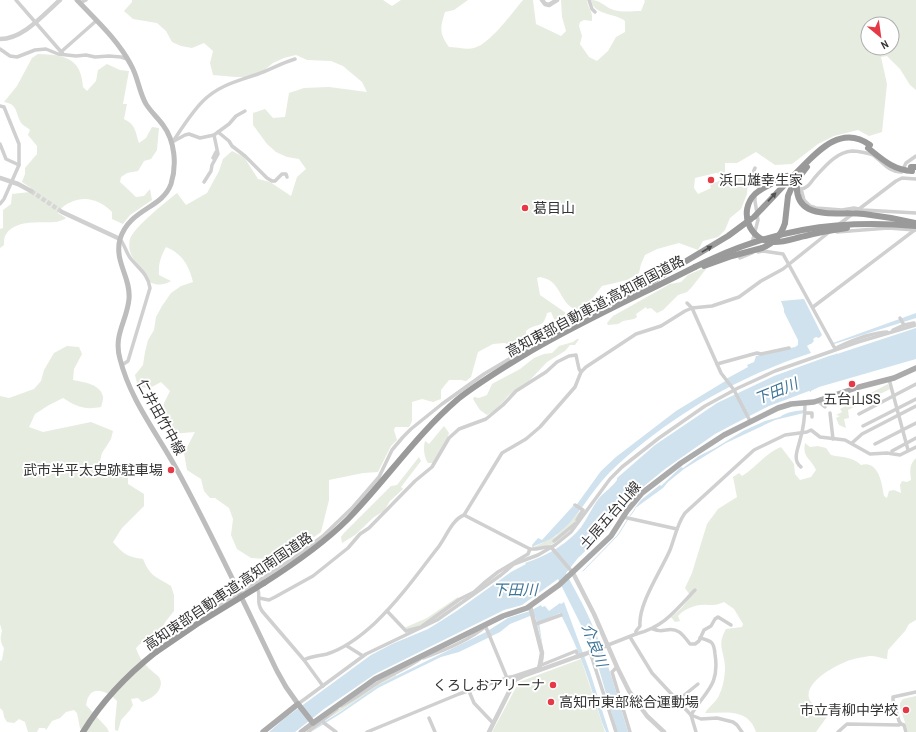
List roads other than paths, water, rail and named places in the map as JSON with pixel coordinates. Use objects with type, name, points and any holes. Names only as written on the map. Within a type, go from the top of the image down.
[{"type":"highway","points":[[589,319],[728,236],[754,217],[792,180],[811,158],[829,143],[841,137],[862,140],[892,162],[914,169]]},
{"type":"highway","points":[[869,146],[857,142],[841,141],[827,148],[800,176],[758,191],[752,197],[748,206],[746,215],[748,224],[753,232],[764,240],[772,242],[834,230],[887,226]]},
{"type":"highway","points":[[695,268],[762,248],[779,236],[785,223],[788,196],[792,180]]},
{"type":"highway","points":[[792,180],[799,199],[805,206],[812,210],[864,214],[916,223]]},
{"type":"highway","name":"高知東部自動車道;高知南国道路","points":[[83,732],[97,711],[120,684],[156,652],[192,627],[298,561],[337,530],[360,506],[424,432],[458,399],[502,368],[589,319],[629,300],[647,294],[733,249],[792,231],[832,225],[887,226],[916,229]]},
{"type":"main road","name":"仁井田竹中線","points":[[79,2],[109,34],[128,59],[146,105],[163,125],[172,143],[174,166],[170,185],[160,198],[132,219],[127,225],[120,239],[118,251],[119,258],[130,297],[119,334],[118,348],[122,365],[137,402],[178,473],[277,671],[298,704]]},
{"type":"main road","name":"土居五台山線","points":[[312,722],[338,706],[375,679],[485,627],[503,616],[531,607],[559,585],[611,536],[627,518],[633,503],[642,494],[663,476],[710,443],[750,420],[791,404],[819,400],[859,387],[889,380],[916,368]]},
{"type":"main road","points":[[263,732],[298,704],[312,722],[301,732]]},
{"type":"street","points":[[16,0],[63,53]]},
{"type":"street","points":[[0,39],[10,38],[21,34],[60,0]]},
{"type":"street","points":[[79,2],[86,0]]},
{"type":"street","points":[[542,0],[549,5],[557,0]]},
{"type":"street","points":[[589,0],[595,12]]},
{"type":"street","points":[[63,53],[96,21]]},
{"type":"street","points":[[0,49],[10,56],[17,58],[35,50],[46,49],[58,54],[63,53],[76,56],[86,55],[95,57],[121,57],[128,59]]},
{"type":"street","points":[[172,143],[192,112],[202,101],[217,90],[228,84],[295,59]]},
{"type":"street","points":[[0,106],[4,106],[19,144],[19,165],[4,199],[0,204]]},
{"type":"street","points":[[172,143],[185,134],[200,138],[214,135],[229,124],[236,116],[246,111]]},
{"type":"street","points":[[218,132],[267,178],[275,181],[282,174],[286,174],[288,177]]},
{"type":"street","points":[[204,182],[212,171],[212,165],[218,154],[214,135]]},
{"type":"street","points":[[0,144],[6,159],[19,165]]},
{"type":"street","points":[[213,158],[217,149]]},
{"type":"street","points":[[756,186],[765,184],[776,178],[781,178],[789,185],[801,189],[808,186],[831,161],[841,154],[853,151],[872,155],[889,168],[902,172]]},
{"type":"street","points":[[902,178],[902,172],[906,163],[916,156]]},
{"type":"street","points":[[753,253],[752,238],[758,220],[755,201],[756,186],[752,175],[755,168]]},
{"type":"street","points":[[0,178],[31,191]]},
{"type":"street","points":[[304,660],[327,654],[347,646],[387,611],[438,548],[454,522],[464,515],[502,453],[526,439],[540,427],[575,387],[581,372],[590,364],[636,334],[661,326],[685,311],[692,308],[712,306],[739,297],[789,264],[828,232],[893,183],[902,178],[916,179]]},
{"type":"street","points":[[801,189],[804,200],[810,206],[816,208],[842,210],[854,208],[916,213]]},
{"type":"street","points":[[828,232],[887,226],[890,211]]},
{"type":"street","points":[[62,212],[120,239],[132,260],[144,272],[149,283],[150,288],[128,361],[122,365]]},
{"type":"street","points":[[813,307],[916,229]]},
{"type":"street","points":[[740,258],[763,251],[783,254],[837,350]]},
{"type":"street","points":[[687,303],[692,308],[721,373],[734,390],[750,420]]},
{"type":"street","points":[[900,318],[904,324]]},
{"type":"street","points":[[194,618],[204,615],[306,549],[342,518],[379,478],[392,450],[411,429],[484,374],[577,319]]},
{"type":"street","points":[[889,332],[904,324],[916,324]]},
{"type":"street","points":[[514,564],[552,548],[565,537],[610,479],[622,467],[659,438],[705,406],[734,390],[775,371],[837,350],[838,347],[852,341],[879,332],[889,332],[916,324]]},
{"type":"street","points":[[718,364],[757,353],[761,354],[789,348]]},
{"type":"street","points":[[259,598],[269,600],[313,576],[348,548],[360,534],[369,528],[415,481],[432,467],[449,438],[459,429],[486,420],[516,391],[542,375],[557,362],[566,357],[576,355],[581,372]]},
{"type":"street","points":[[889,380],[908,450]]},
{"type":"street","points":[[859,414],[916,384]]},
{"type":"street","points":[[863,426],[916,398]]},
{"type":"street","points":[[819,400],[825,407]]},
{"type":"street","points":[[801,467],[797,462],[796,454],[805,413],[805,403]]},
{"type":"street","points":[[852,443],[862,434],[916,406]]},
{"type":"street","points":[[805,413],[812,414],[812,417]]},
{"type":"street","points":[[830,413],[833,439]]},
{"type":"street","points":[[875,444],[916,423]]},
{"type":"street","points":[[636,634],[636,631],[640,626],[639,619],[644,603],[670,549],[681,519],[692,505],[754,450],[785,434],[807,432],[811,430],[820,437],[844,440],[852,443],[870,454],[887,453],[900,455],[916,447]]},
{"type":"street","points":[[832,431],[837,430]]},
{"type":"street","points":[[892,451],[916,438]]},
{"type":"street","points":[[554,541],[577,523],[583,510],[575,505]]},
{"type":"street","points":[[464,515],[530,549],[536,550],[548,546],[552,548],[571,573],[594,614],[606,646],[635,701],[647,716],[664,732]]},
{"type":"street","points":[[627,518],[677,529]]},
{"type":"street","points":[[298,704],[363,656],[447,614],[501,576],[528,554],[530,549]]},
{"type":"street","points":[[256,582],[259,592],[257,604],[304,660],[323,686]]},
{"type":"street","points":[[367,732],[469,691],[507,678],[514,679],[539,668],[577,655],[588,653],[653,629],[674,613],[695,590]]},
{"type":"street","points":[[531,607],[537,624],[542,656],[539,668]]},
{"type":"street","points":[[387,611],[406,631],[421,628]]},
{"type":"street","points":[[537,624],[561,615]]},
{"type":"street","points":[[653,629],[660,632],[671,629],[678,630],[690,644],[695,644],[704,630],[710,626],[715,618],[718,617],[731,625]]},
{"type":"street","points":[[485,627],[507,678]]},
{"type":"street","points":[[630,637],[652,673],[691,715],[701,720],[717,718],[733,722],[742,732]]},
{"type":"street","points":[[696,732],[691,715],[698,703],[710,689],[716,675],[714,645],[709,640],[700,638]]},
{"type":"street","points":[[347,646],[363,656]]},
{"type":"street","points":[[588,653],[616,732]]},
{"type":"street","points":[[617,667],[612,672],[630,732]]},
{"type":"street","points":[[489,732],[514,679]]},
{"type":"street","points":[[677,701],[698,684]]},
{"type":"street","points":[[469,691],[474,703],[494,723]]},
{"type":"street","points":[[906,732],[904,725],[901,724],[893,697],[916,692]]},
{"type":"street","points":[[308,732],[324,722],[338,706]]},
{"type":"street","points":[[429,718],[435,732]]},
{"type":"street","points":[[324,722],[336,732]]},
{"type":"street","points":[[838,732],[847,724],[901,724]]},
{"type":"water","points":[[804,299],[822,335],[819,338],[816,337],[813,339],[814,341],[807,346],[811,353],[756,374],[729,387],[679,417],[632,452],[610,472],[577,514],[553,538],[533,547],[532,545],[538,538],[542,540],[573,506],[575,507],[601,471],[616,457],[676,411],[727,380],[726,379],[748,367],[747,365],[754,362],[756,356],[798,345],[798,340],[784,312],[781,301]]},
{"type":"water","points":[[916,313],[916,318],[834,344],[833,343]]},
{"type":"water","name":"下田川","points":[[916,328],[916,359],[819,387],[811,392],[809,391],[769,406],[715,434],[665,469],[627,502],[609,528],[578,558],[566,573],[597,635],[628,732],[617,732],[599,669],[582,627],[558,579],[522,605],[504,610],[375,674],[324,709],[295,732],[269,732],[285,718],[371,655],[392,644],[428,629],[458,610],[511,572],[526,564],[525,563],[546,555],[565,543],[580,529],[597,501],[611,487],[617,478],[655,445],[717,403],[774,376],[837,353]]},
{"type":"water","points":[[804,410],[804,413],[775,420],[726,443],[684,469],[663,488],[634,509],[641,500],[660,485],[661,486],[681,467],[683,468],[699,456],[743,431],[765,421],[794,411]]},
{"type":"water","points":[[564,602],[590,672],[609,732],[606,732],[582,661],[560,613],[539,622],[544,656],[543,663],[541,663],[541,640],[535,616],[530,616],[510,624],[500,632],[459,652],[441,657],[378,688],[311,732],[377,686],[486,632],[508,618],[530,611],[541,605],[542,607],[545,606],[549,611],[560,603],[561,604]]},
{"type":"waterway","points":[[630,516],[635,509]]},
{"type":"waterway","points":[[583,571],[618,535],[628,519]]},
{"type":"tunnel","points":[[31,191],[62,212]]},
{"type":"place","name":"浜口雄幸生家","points":[[711,180]]},
{"type":"place","name":"葛目山","points":[[525,208]]},
{"type":"place","name":"五台山SS","points":[[852,384]]},
{"type":"place","name":"武市半平太史跡駐車場","points":[[171,470]]},
{"type":"place","name":"くろしおアリーナ","points":[[553,685]]},
{"type":"place","name":"高知市東部総合運動場","points":[[551,702]]},
{"type":"place","name":"市立青柳中学校","points":[[906,710]]},
{"type":"water label","name":"介良川","points":[[595,645]]}]
